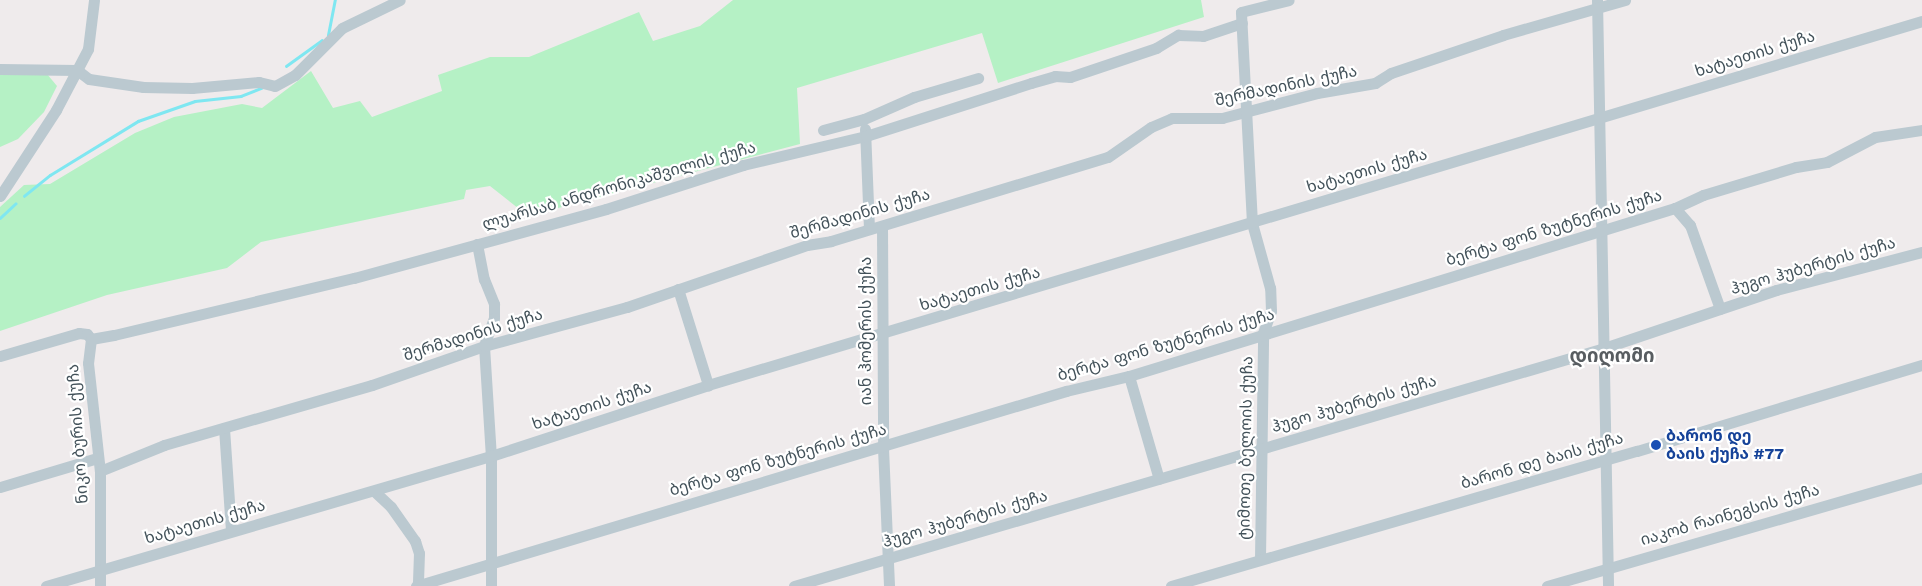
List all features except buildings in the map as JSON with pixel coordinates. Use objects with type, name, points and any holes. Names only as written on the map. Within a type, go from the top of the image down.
[{"type":"street","points":[[0,196],[56,110],[88,49],[94,0]]},
{"type":"street","points":[[0,69],[77,70],[89,78],[143,87],[192,88],[259,82],[275,86],[296,74],[342,28],[400,0]]},
{"type":"street","name":"ლუარსაბ ანდრონიკაშვილის ქუჩა","points":[[0,356],[79,333],[87,334],[91,339],[210,314],[606,209],[743,165],[866,136],[966,102],[1106,66],[1156,48],[1178,35],[1203,36],[1288,0]]},
{"type":"street","name":"შერმადინის ქუჩა","points":[[100,470],[164,445],[372,385],[484,346],[627,307],[807,245],[882,226],[1108,157],[1150,127],[1172,118],[1206,120],[1248,109],[1375,83],[1391,72],[1503,34],[1597,5],[1625,0]]},
{"type":"street","points":[[1597,5],[1601,349],[1606,460],[1606,568],[1608,586]]},
{"type":"street","name":"ტიმოთე ბელოის ქუჩა","points":[[1242,18],[1248,109],[1252,223],[1270,288],[1271,311],[1263,333],[1260,559]]},
{"type":"street","name":"ხატაეთის ქუჩა","points":[[46,586],[491,456],[708,385],[1599,120],[1764,66],[1922,21]]},
{"type":"street","points":[[823,130],[864,119],[914,97],[978,78]]},
{"type":"street","points":[[864,119],[869,229]]},
{"type":"street","name":"ბერტა ფონ ზუტნერის ქუჩა","points":[[417,586],[764,480],[883,448],[1066,391],[1129,376],[1263,333],[1675,208],[1703,195],[1796,167],[1827,162],[1875,137],[1922,130]]},
{"type":"street","points":[[1675,208],[1690,225],[1720,309]]},
{"type":"street","name":"იან ჰომერის ქუჩა","points":[[882,226],[883,448],[889,586]]},
{"type":"street","points":[[477,244],[484,279],[494,304],[494,318],[484,346],[491,456],[491,586]]},
{"type":"street","name":"ჰუგო ჰუბერტის ქუჩა","points":[[794,586],[1601,349],[1776,290],[1922,252]]},
{"type":"street","points":[[678,289],[708,385]]},
{"type":"street","name":"ნიკო ბურის ქუჩა","points":[[91,339],[88,363],[97,458],[100,470],[100,586]]},
{"type":"street","name":"ბარონ დე ბაის ქუჩა","points":[[1171,586],[1606,460],[1922,364]]},
{"type":"street","points":[[1129,376],[1159,479]]},
{"type":"street","points":[[224,428],[231,532]]},
{"type":"street","points":[[0,487],[97,458]]},
{"type":"street","name":"იაკობ რაინეგსის ქუჩა","points":[[1547,586],[1922,478]]},
{"type":"street","points":[[374,491],[391,507],[415,541],[419,553],[417,586]]},
{"type":"green space","points":[[733,0],[1201,0],[1204,17],[998,83],[982,33],[797,88],[800,144],[528,216],[490,186],[466,190],[464,199],[261,242],[227,268],[107,295],[0,331],[0,207],[24,185],[50,184],[135,133],[174,117],[242,104],[262,108],[311,71],[333,108],[360,101],[372,117],[442,91],[438,75],[490,57],[529,57],[639,12],[653,41],[700,26]]},
{"type":"green space","points":[[47,74],[57,86],[44,112],[18,139],[0,147],[0,75]]},
{"type":"waterway","points":[[328,35],[335,0]]},
{"type":"waterway","points":[[286,66],[322,40]]},
{"type":"waterway","points":[[24,196],[50,175],[138,121],[195,101],[241,96],[261,88]]},
{"type":"waterway","points":[[0,218],[15,204]]},
{"type":"place","name":"ბარონ დე ბაის ქუჩა #77","points":[[1656,445]]},
{"type":"district","name":"დიღომი","points":[[1612,356]]}]
